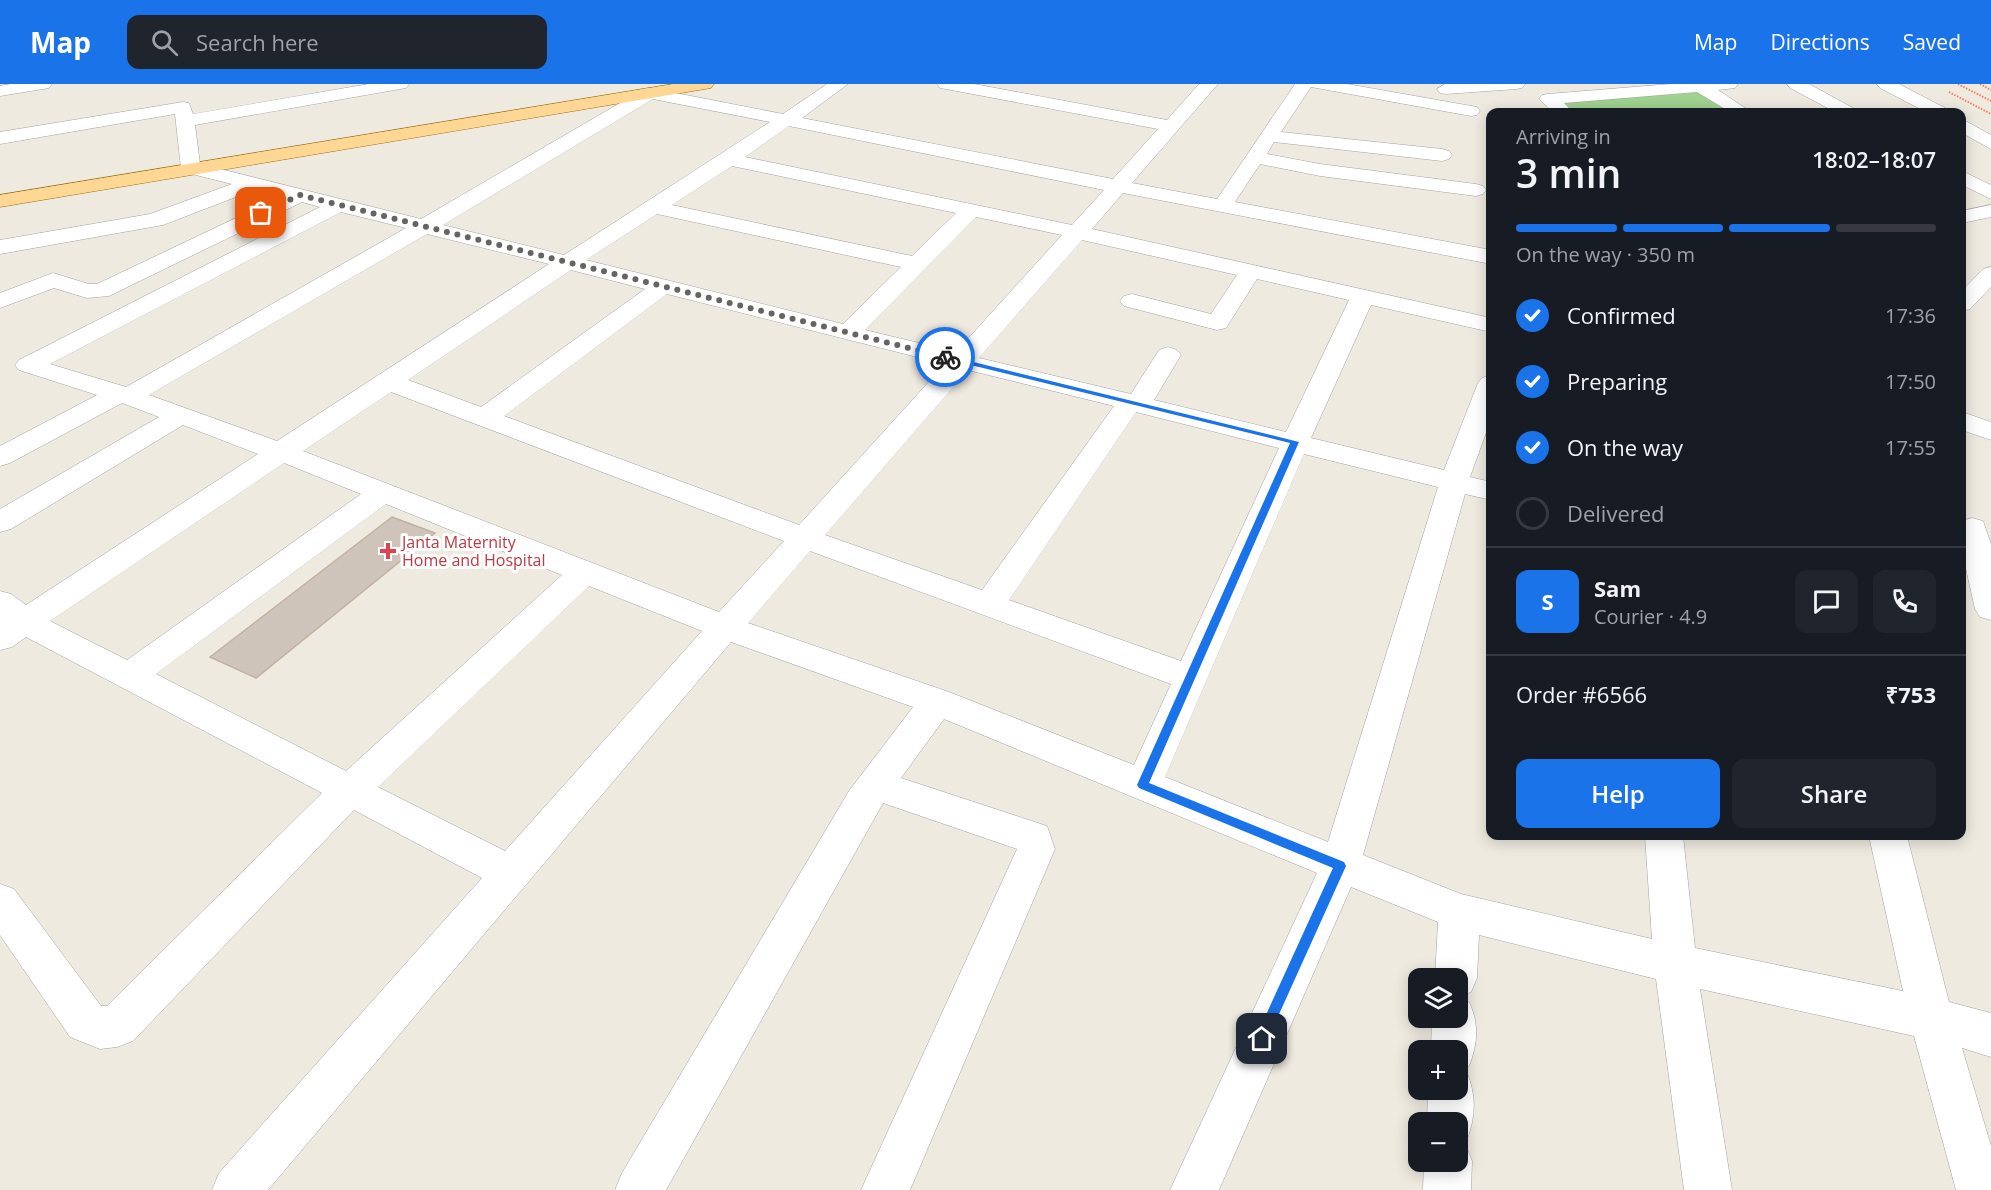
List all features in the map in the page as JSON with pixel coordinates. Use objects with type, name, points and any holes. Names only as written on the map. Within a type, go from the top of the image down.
[{"type":"main road","points":[[0,201],[649,88],[705,84]]},
{"type":"street","points":[[0,91],[43,84]]},
{"type":"street","points":[[0,138],[182,107],[400,84]]},
{"type":"street","points":[[8,621],[283,453],[839,84]]},
{"type":"street","points":[[946,84],[1171,126]]},
{"type":"street","points":[[236,1190],[804,538],[1209,84]]},
{"type":"street","points":[[1222,206],[1304,84]]},
{"type":"street","points":[[1317,84],[1477,117],[1443,86]]},
{"type":"street","points":[[1443,86],[1516,84]]},
{"type":"street","points":[[1552,100],[1729,84]]},
{"type":"street","points":[[1796,84],[1839,108]]},
{"type":"street","points":[[1886,84],[1931,108]]},
{"type":"street","points":[[1700,87],[1735,108]]},
{"type":"street","points":[[0,457],[124,394],[425,226],[649,88],[786,120],[1116,186],[1486,256]]},
{"type":"street","points":[[182,107],[191,168],[1486,490]]},
{"type":"street","points":[[1966,127],[1988,141]]},
{"type":"street","points":[[1269,136],[1442,155]]},
{"type":"street","points":[[1966,142],[1988,141]]},
{"type":"street","points":[[1255,157],[1320,170],[1476,190]]},
{"type":"street","points":[[729,159],[1076,232],[1486,324]]},
{"type":"street","points":[[1966,179],[1991,193]]},
{"type":"street","points":[[0,247],[155,220],[255,183]]},
{"type":"street","points":[[0,286],[53,279],[96,292],[300,195]]},
{"type":"street","points":[[341,204],[28,365],[124,394],[181,415],[383,492],[726,628],[937,702],[1459,912],[1675,964],[1930,1018],[1991,1035]]},
{"type":"street","points":[[654,207],[917,264]]},
{"type":"street","points":[[848,333],[972,210]]},
{"type":"street","points":[[1966,216],[1991,211]]},
{"type":"street","points":[[1132,301],[1217,323],[1251,271]]},
{"type":"street","points":[[1966,300],[1991,274]]},
{"type":"street","points":[[0,301],[53,279]]},
{"type":"street","points":[[126,279],[164,295]]},
{"type":"street","points":[[484,418],[663,286]]},
{"type":"street","points":[[1143,785],[1294,442],[1363,296]]},
{"type":"street","points":[[990,605],[1168,355]]},
{"type":"street","points":[[389,382],[804,538],[1190,677]]},
{"type":"street","points":[[1194,1190],[1340,866],[1454,481],[1486,396]]},
{"type":"street","points":[[0,522],[181,415]]},
{"type":"street","points":[[1966,422],[1991,432]]},
{"type":"street","points":[[129,676],[383,492]]},
{"type":"street","points":[[1966,607],[1991,610],[1972,528]]},
{"type":"street","points":[[0,902],[86,1022],[100,1028],[117,1026],[350,790],[585,572]]},
{"type":"street","points":[[8,621],[129,676],[512,874]]},
{"type":"street","points":[[639,1190],[862,802],[937,702]]},
{"type":"street","points":[[875,785],[1033,838],[1036,849],[885,1190]]},
{"type":"street","points":[[1664,840],[1675,964],[1708,1190]]},
{"type":"street","points":[[1889,840],[1930,1018],[1980,1190]]},
{"type":"street","points":[[1456,968],[1459,912]]},
{"type":"street","points":[[1447,1190],[1448,1172]]},
{"type":"path","points":[[1958,84],[1991,101]]},
{"type":"path","points":[[1980,84],[1991,90]]},
{"type":"path","points":[[1942,89],[1991,114]]},
{"type":"green space","points":[[1698,92],[1725,108],[1563,108],[1555,102]]},
{"type":"building","points":[[392,517],[435,533],[256,678],[210,657]]},
{"type":"way so far","points":[[261,213],[300,195],[945,357]]},
{"type":"place","name":"Janta Maternity Home and Hospital","points":[[388,551]]},
{"type":"route","points":[[945,357],[1294,442],[1143,785],[1340,866],[1262,1039]]}]
